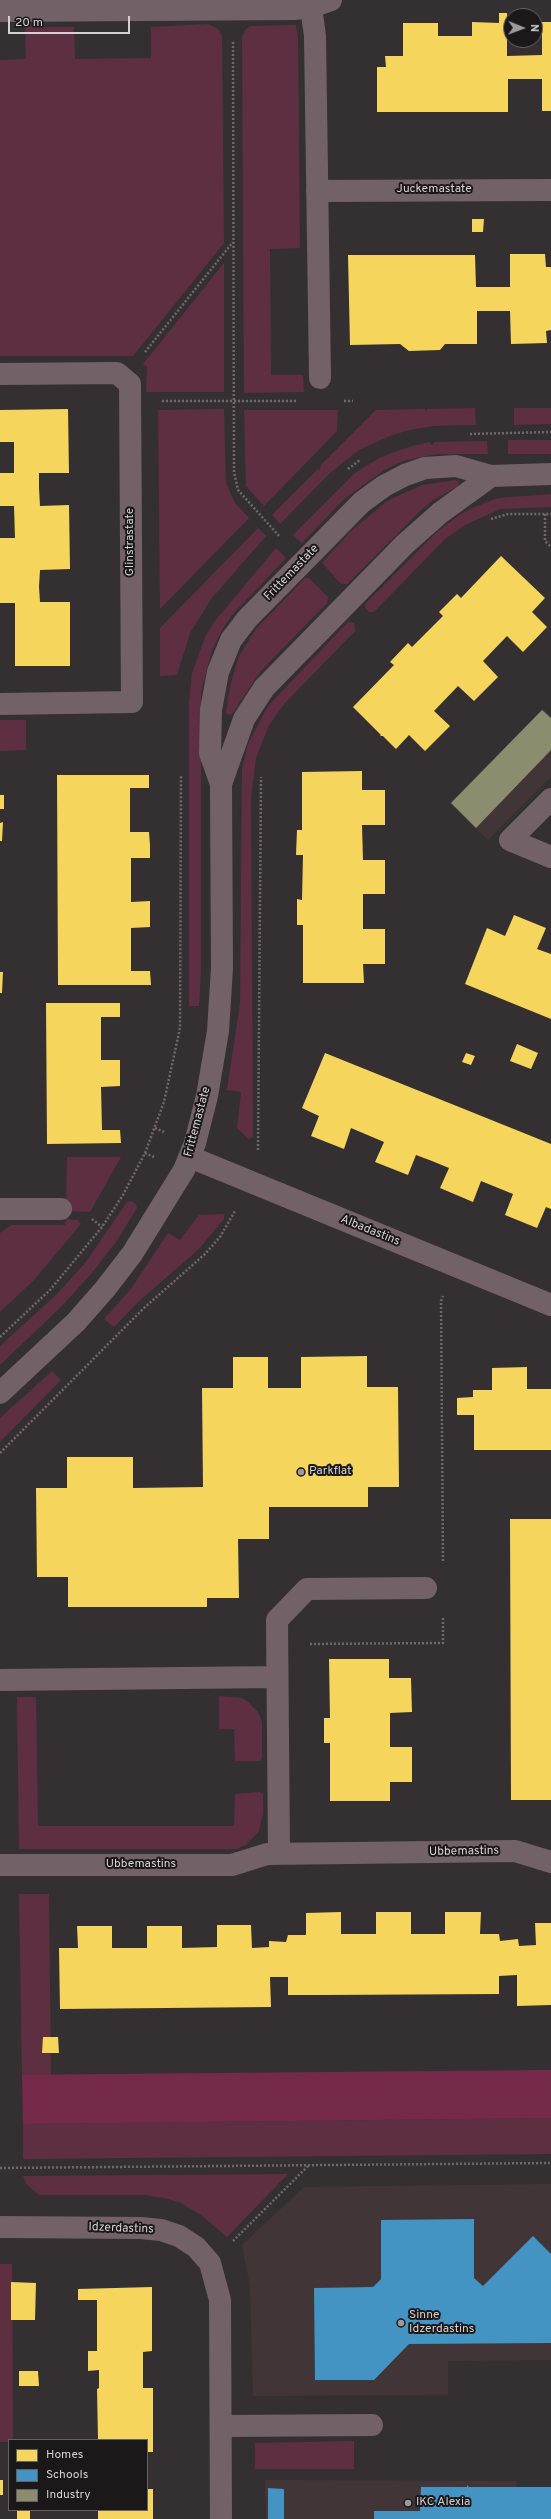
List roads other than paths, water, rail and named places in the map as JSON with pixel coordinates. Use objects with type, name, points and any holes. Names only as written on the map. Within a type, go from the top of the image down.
[{"type":"street","points":[[0,11],[311,7],[332,0]]},
{"type":"street","points":[[311,7],[316,36],[320,378]]},
{"type":"street","name":"Juckemastate","points":[[317,191],[551,190]]},
{"type":"street","name":"Glinstrastate","points":[[0,374],[117,373],[130,384],[132,702],[0,704]]},
{"type":"street","name":"Frittemastate","points":[[0,1393],[76,1322],[105,1289],[132,1254],[190,1158],[207,1096],[218,1031],[222,968],[221,784],[210,753],[211,710],[218,672],[231,640],[247,619],[362,502],[384,486],[405,475],[425,468],[456,466],[491,476],[551,474]]},
{"type":"street","name":"Frittemastate","points":[[221,784],[244,719],[264,688],[405,544],[440,513],[491,476]]},
{"type":"street","points":[[551,799],[510,840],[551,857]]},
{"type":"street","name":"Albadastins","points":[[190,1158],[551,1305]]},
{"type":"street","points":[[0,1209],[61,1209]]},
{"type":"street","points":[[279,1854],[277,1620],[307,1589],[426,1588]]},
{"type":"street","points":[[0,1680],[277,1677]]},
{"type":"street","name":"Ubbemastins","points":[[0,1865],[232,1865],[246,1862],[257,1856],[279,1854],[515,1851],[551,1862]]},
{"type":"street","name":"Idzerdastins","points":[[0,2227],[141,2228],[161,2230],[179,2236],[196,2247],[210,2264],[220,2300],[221,2519]]},
{"type":"street","points":[[221,2426],[372,2425]]},
{"type":"place","name":"Parkflat","points":[[301,1472]]},
{"type":"place","name":"Sinne Idzerdastins","points":[[401,2323]]},
{"type":"place","name":"IKC Alexia","points":[[408,2503]]}]
